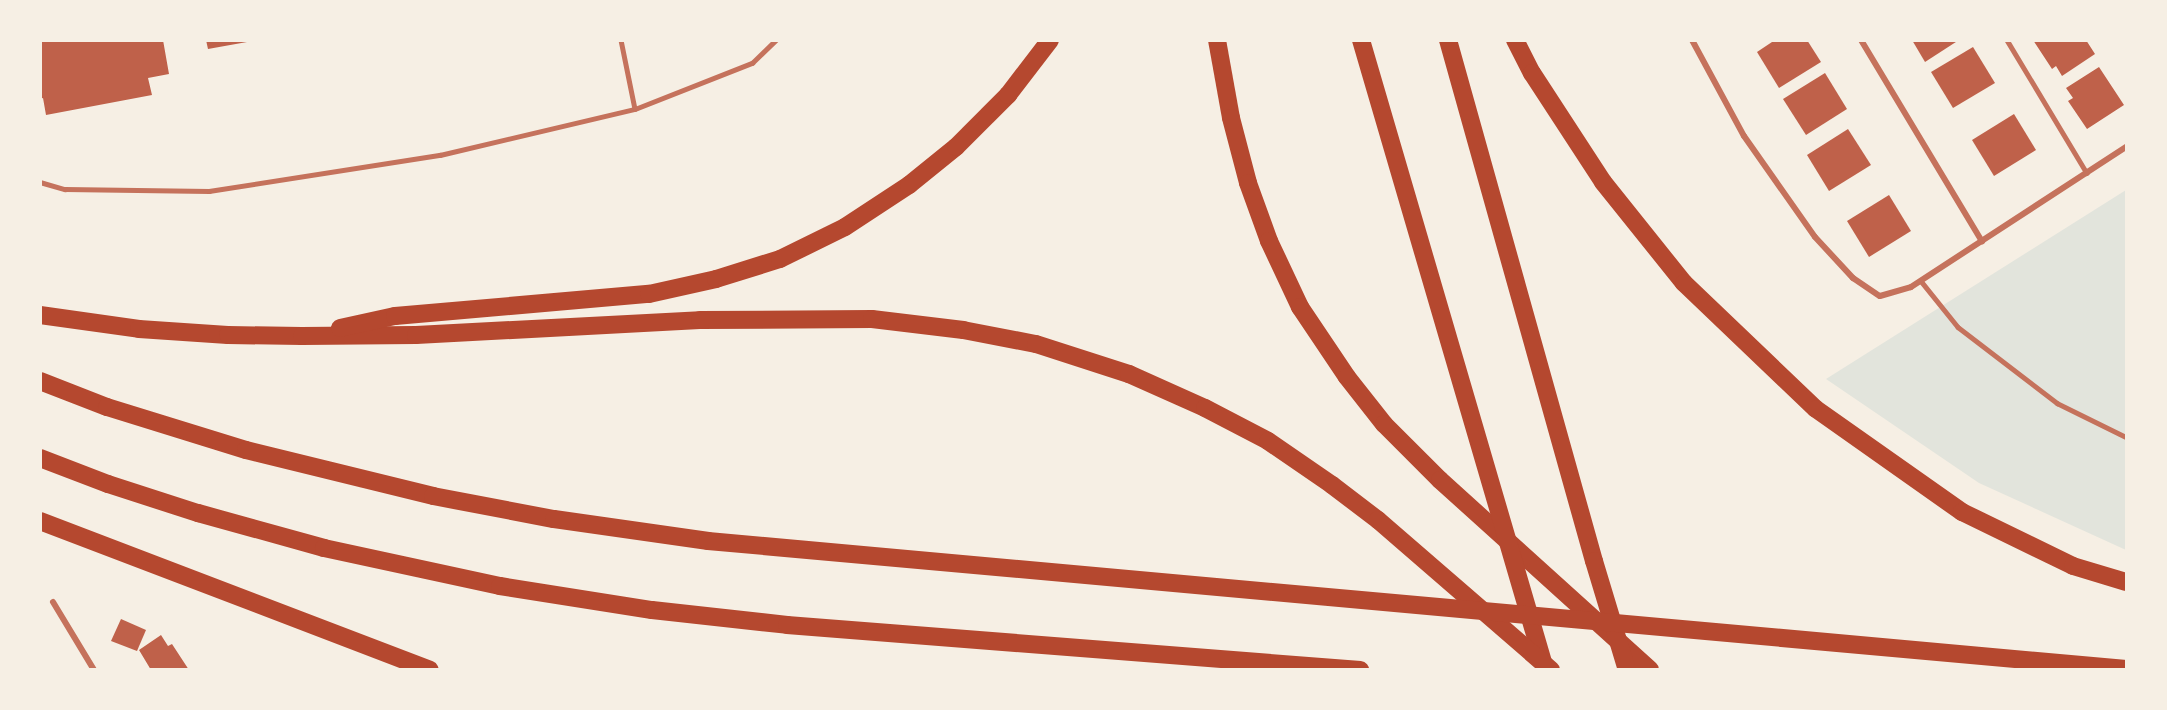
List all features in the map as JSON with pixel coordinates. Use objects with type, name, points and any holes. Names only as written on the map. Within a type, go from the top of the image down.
[{"type":"highway","points":[[302,336],[395,316],[650,294],[716,279],[780,259],[845,227],[909,185],[956,147],[1008,95],[1050,40]]},
{"type":"highway","points":[[1217,40],[1231,118],[1248,183],[1269,241],[1299,308],[1347,377],[1384,424],[1440,480],[1650,669]]},
{"type":"highway","points":[[1361,40],[1545,669]]},
{"type":"highway","points":[[1448,40],[1594,561],[1627,669]]},
{"type":"highway","points":[[1515,40],[1532,73],[1604,182],[1684,283],[1816,409],[1962,512],[2073,566],[2127,582]]},
{"type":"highway","points":[[40,315],[139,330],[302,336],[416,335],[700,320],[872,320],[963,330],[1036,344],[1129,374],[1205,408],[1268,441],[1378,520],[1551,669]]},
{"type":"highway","points":[[40,381],[107,407],[246,450],[433,496],[554,519],[708,541],[2127,669]]},
{"type":"highway","points":[[40,458],[108,484],[324,548],[512,587],[652,610],[787,625],[1360,669]]},
{"type":"highway","points":[[40,521],[430,669]]},
{"type":"street","points":[[1692,40],[1744,136],[1815,237],[1853,278],[1880,296],[1911,287],[2127,147]]},
{"type":"street","points":[[1860,40],[1982,241]]},
{"type":"street","points":[[53,602],[94,669]]},
{"type":"lane","points":[[621,40],[635,109]]},
{"type":"lane","points":[[40,182],[65,189],[209,191],[440,155],[635,109],[752,63],[776,40]]},
{"type":"lane","points":[[2007,40],[2087,173]]},
{"type":"lane","points":[[1922,280],[1959,327],[2057,404],[2127,436]]},
{"type":"shaded area","points":[[2126,190],[2126,550],[1979,483],[1826,379]]},
{"type":"building","points":[[40,40],[163,40],[169,74],[148,78],[152,95],[46,115],[43,98],[40,99]]},
{"type":"building","points":[[206,40],[247,40],[247,42],[208,49]]},
{"type":"building","points":[[1775,40],[1807,40],[1821,62],[1779,88],[1757,52]]},
{"type":"building","points":[[1912,40],[1959,40],[1925,62]]},
{"type":"building","points":[[2033,40],[2086,40],[2095,54],[2062,76],[2056,66],[2052,69]]},
{"type":"building","points":[[1973,47],[1995,83],[1953,108],[1931,72]]},
{"type":"building","points":[[2099,67],[2124,105],[2087,129],[2068,101],[2073,98],[2066,88]]},
{"type":"building","points":[[1825,73],[1847,109],[1806,135],[1783,99]]},
{"type":"building","points":[[2014,114],[2036,150],[1994,176],[1972,140]]},
{"type":"building","points":[[1848,129],[1871,165],[1829,191],[1807,155]]},
{"type":"building","points":[[1889,195],[1911,231],[1869,257],[1847,221]]},
{"type":"building","points":[[121,619],[146,630],[137,651],[111,641]]},
{"type":"building","points":[[161,635],[168,646],[172,644],[189,670],[151,670],[139,650]]}]
